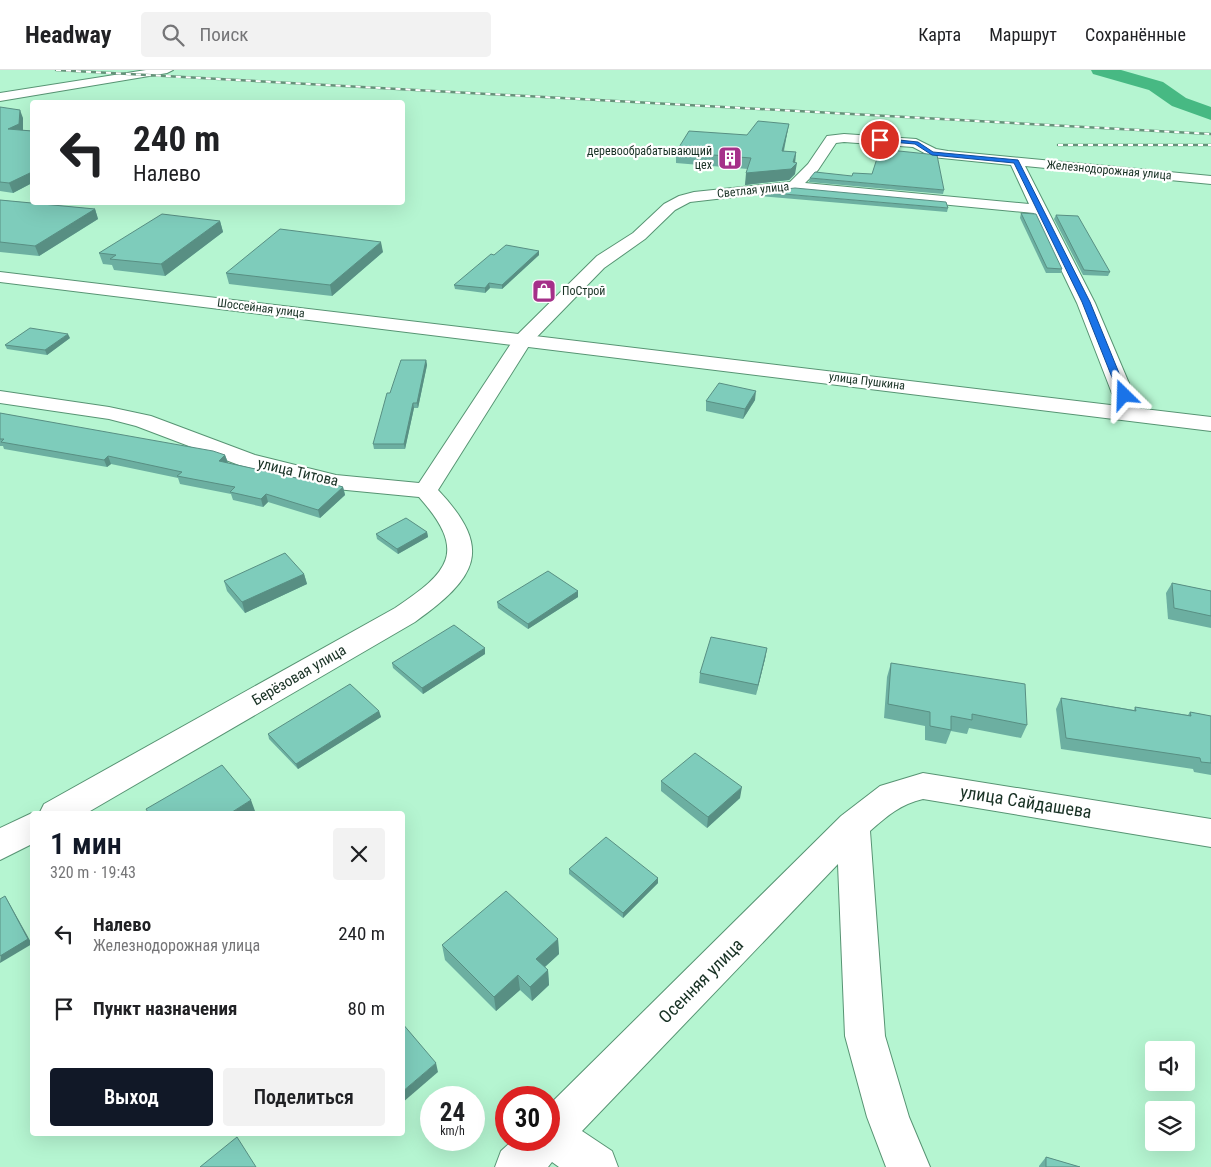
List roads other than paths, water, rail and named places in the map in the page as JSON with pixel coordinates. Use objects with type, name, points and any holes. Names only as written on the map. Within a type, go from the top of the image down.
[{"type":"street","points":[[0,97],[167,70]]},
{"type":"street","name":"Железнодорожная улица","points":[[794,186],[813,167],[828,143],[832,139],[838,138],[916,143],[932,153],[1211,180]]},
{"type":"street","points":[[1016,162],[1086,302],[1131,414]]},
{"type":"street","name":"Светлая улица","points":[[523,340],[544,322],[599,263],[621,245],[639,236],[678,200],[694,196],[794,186],[1038,209]]},
{"type":"street","name":"Шоссейная улица","points":[[0,277],[523,340]]},
{"type":"street","points":[[426,490],[523,340]]},
{"type":"street","name":"улица Пушкина","points":[[523,340],[1211,424]]},
{"type":"street","name":"улица Титова","points":[[0,397],[109,413],[143,421],[247,460],[336,482],[426,490]]},
{"type":"street","name":"Берёзовая улица","points":[[61,811],[406,615],[435,594],[448,581],[458,562],[460,541],[449,518],[426,490]]},
{"type":"street","name":"улица Сайдашева","points":[[853,826],[888,796],[903,790],[923,786],[1211,833]]},
{"type":"street","points":[[853,826],[865,1036],[888,1117],[908,1167]]},
{"type":"street","name":"Осенняя улица","points":[[560,1124],[853,826]]},
{"type":"street","points":[[0,845],[30,828]]},
{"type":"street","points":[[560,1142],[596,1167]]},
{"type":"street","points":[[517,1167],[533,1151]]},
{"type":"waterway","points":[[1100,70],[1156,86],[1179,102],[1211,114]]},
{"type":"railway","points":[[56,70],[1211,134]]},
{"type":"railway","points":[[1058,145],[1211,145]]},
{"type":"place","name":"деревообрабатывающий цех","points":[[730,158]]},
{"type":"place","name":"ПоСтрой","points":[[544,291]]}]
